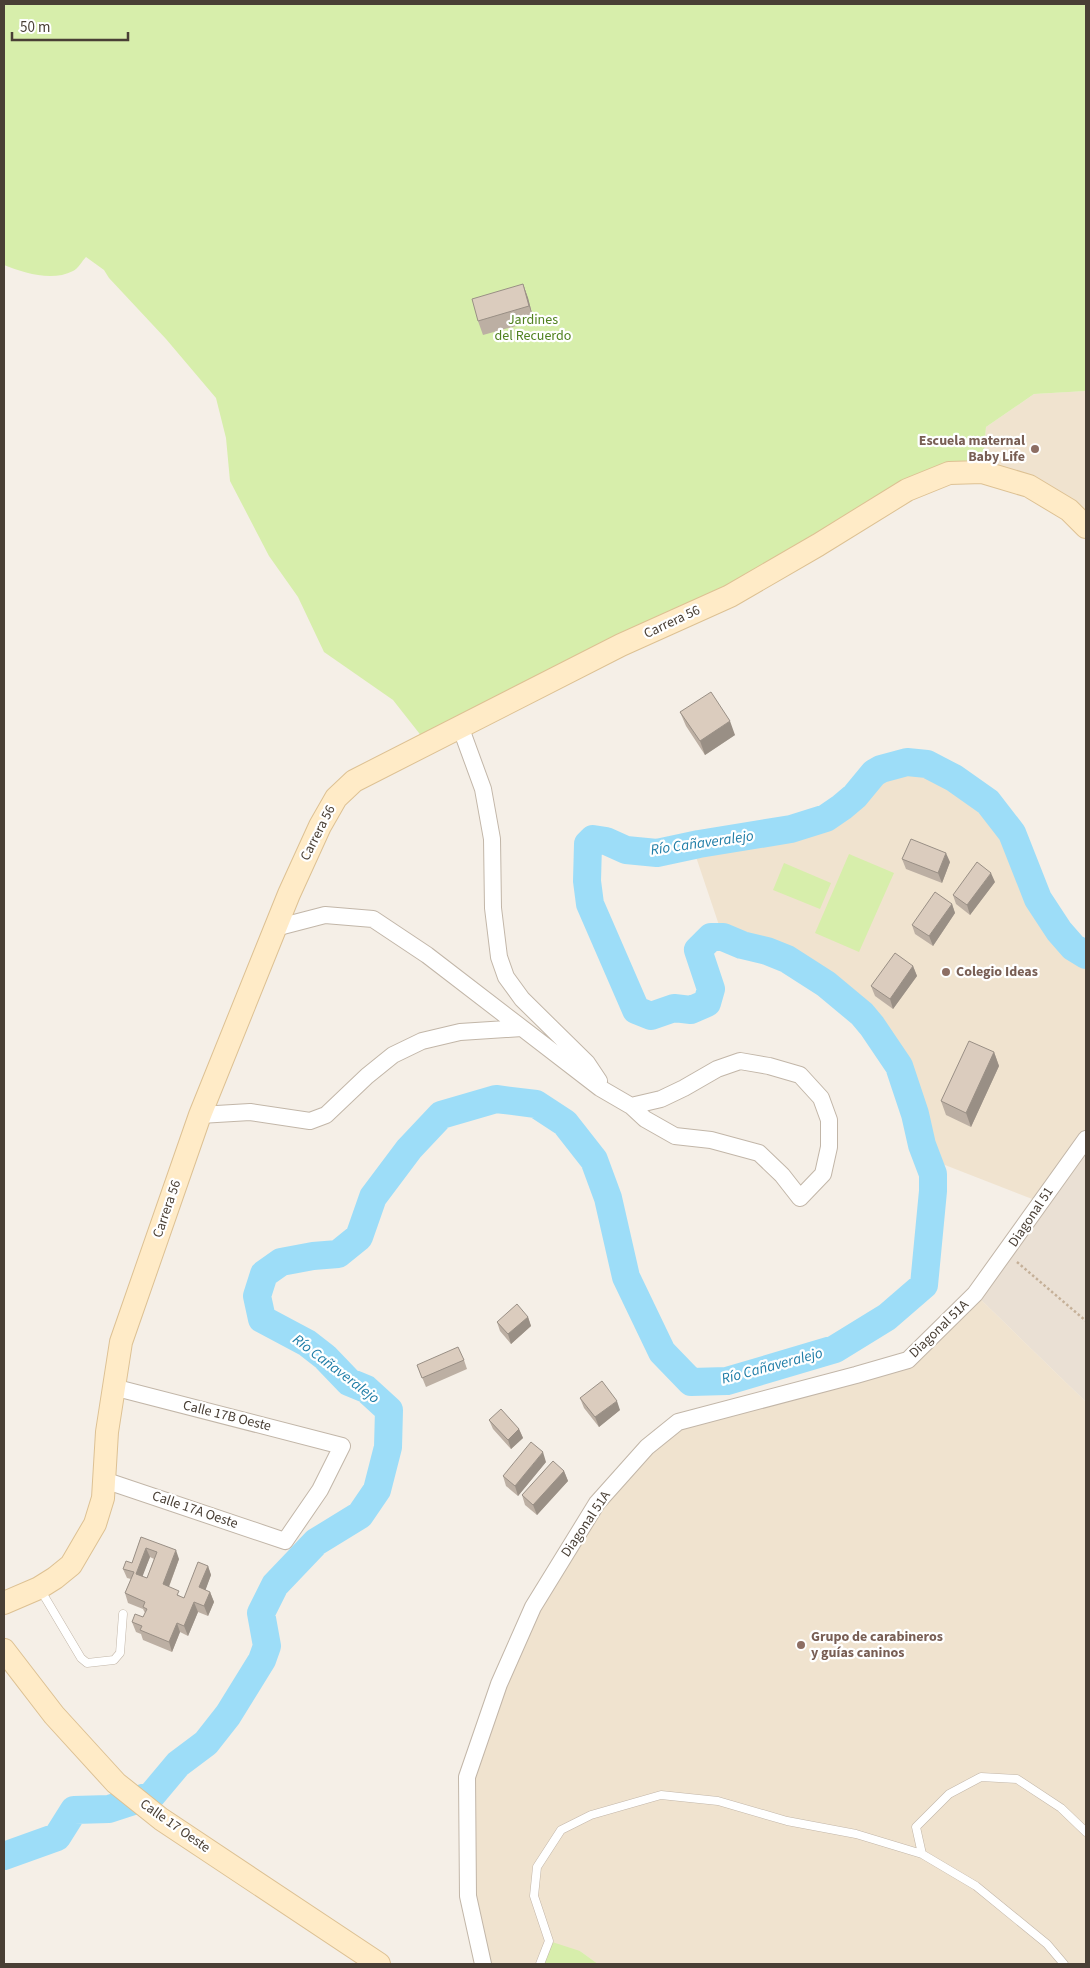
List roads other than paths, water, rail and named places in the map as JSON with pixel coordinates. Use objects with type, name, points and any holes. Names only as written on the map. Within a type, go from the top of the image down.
[{"type":"street","name":"Carrera 56","points":[[4,1603],[34,1590],[55,1578],[71,1565],[95,1524],[103,1498],[107,1432],[121,1342],[200,1115],[275,928],[320,826],[336,798],[354,781],[621,645],[730,596],[907,490],[949,473],[982,472],[1029,486],[1069,510],[1086,527]]},
{"type":"street","points":[[460,726],[483,789],[492,839],[493,908],[499,956],[506,978],[522,1000],[587,1063],[598,1078],[600,1088]]},
{"type":"street","points":[[275,928],[325,915],[373,919],[427,955],[600,1088],[631,1106],[645,1120],[675,1136],[711,1140],[759,1153],[782,1176],[800,1198],[823,1174],[828,1147],[829,1120],[820,1098],[800,1075],[769,1066],[740,1061],[717,1069],[661,1099],[631,1106]]},
{"type":"street","points":[[200,1115],[250,1112],[310,1121],[326,1115],[367,1076],[393,1055],[422,1041],[460,1032],[522,1028]]},
{"type":"street","name":"Diagonal 51","points":[[975,1294],[1086,1139]]},
{"type":"street","name":"Diagonal 51A","points":[[483,1964],[468,1896],[467,1777],[499,1684],[533,1607],[597,1502],[647,1447],[678,1422],[908,1360],[975,1294]]},
{"type":"street","name":"Calle 17B Oeste","points":[[113,1387],[342,1446],[320,1490],[285,1541]]},
{"type":"street","name":"Calle 17A Oeste","points":[[104,1480],[285,1541]]},
{"type":"street","name":"Calle 17 Oeste","points":[[4,1650],[54,1715],[116,1783],[161,1819],[379,1964]]},
{"type":"lane","points":[[34,1590],[81,1658],[87,1663],[114,1660],[120,1653],[123,1614]]},
{"type":"lane","points":[[922,1854],[916,1827],[949,1794],[981,1777],[1017,1779],[1061,1808],[1086,1832]]},
{"type":"lane","points":[[540,1964],[549,1941],[534,1896],[537,1867],[561,1830],[591,1815],[661,1796],[718,1801],[787,1821],[856,1834],[922,1854],[976,1886],[1047,1944],[1064,1964]]},
{"type":"waterway","name":"Río Cañaveralejo","points":[[4,1856],[57,1837],[74,1810],[109,1809],[152,1795],[178,1764],[206,1743],[228,1715],[262,1660],[267,1646],[261,1613],[275,1585],[316,1542],[360,1515],[377,1490],[388,1447],[389,1410],[366,1389],[349,1382],[325,1357],[307,1343],[262,1319],[257,1296],[264,1274],[281,1262],[338,1254],[359,1237],[373,1197],[409,1149],[441,1115],[496,1099],[536,1104],[565,1123],[594,1160],[608,1198],[626,1277],[662,1352],[691,1382],[727,1381],[835,1349],[887,1317],[924,1285],[933,1174],[922,1145],[915,1114],[899,1066],[872,1026],[862,1014],[826,984],[787,959],[723,937],[711,937],[698,950],[711,989],[707,1003],[691,1010],[674,1008],[651,1016],[636,1010],[590,904],[587,881],[588,844],[593,839],[606,841],[626,850],[657,853],[791,829],[826,818],[855,796],[874,773],[881,769],[907,762],[927,764],[954,778],[988,802],[1012,833],[1038,899],[1059,931],[1073,947],[1086,955]]},
{"type":"place","name":"Escuela maternal Baby Life","points":[[1035,449]]},
{"type":"place","name":"Colegio Ideas","points":[[946,972]]},
{"type":"place","name":"Grupo de carabineros y guías caninos","points":[[801,1645]]},
{"type":"park label","name":"Jardines del Recuerdo","points":[[533,328]]}]
